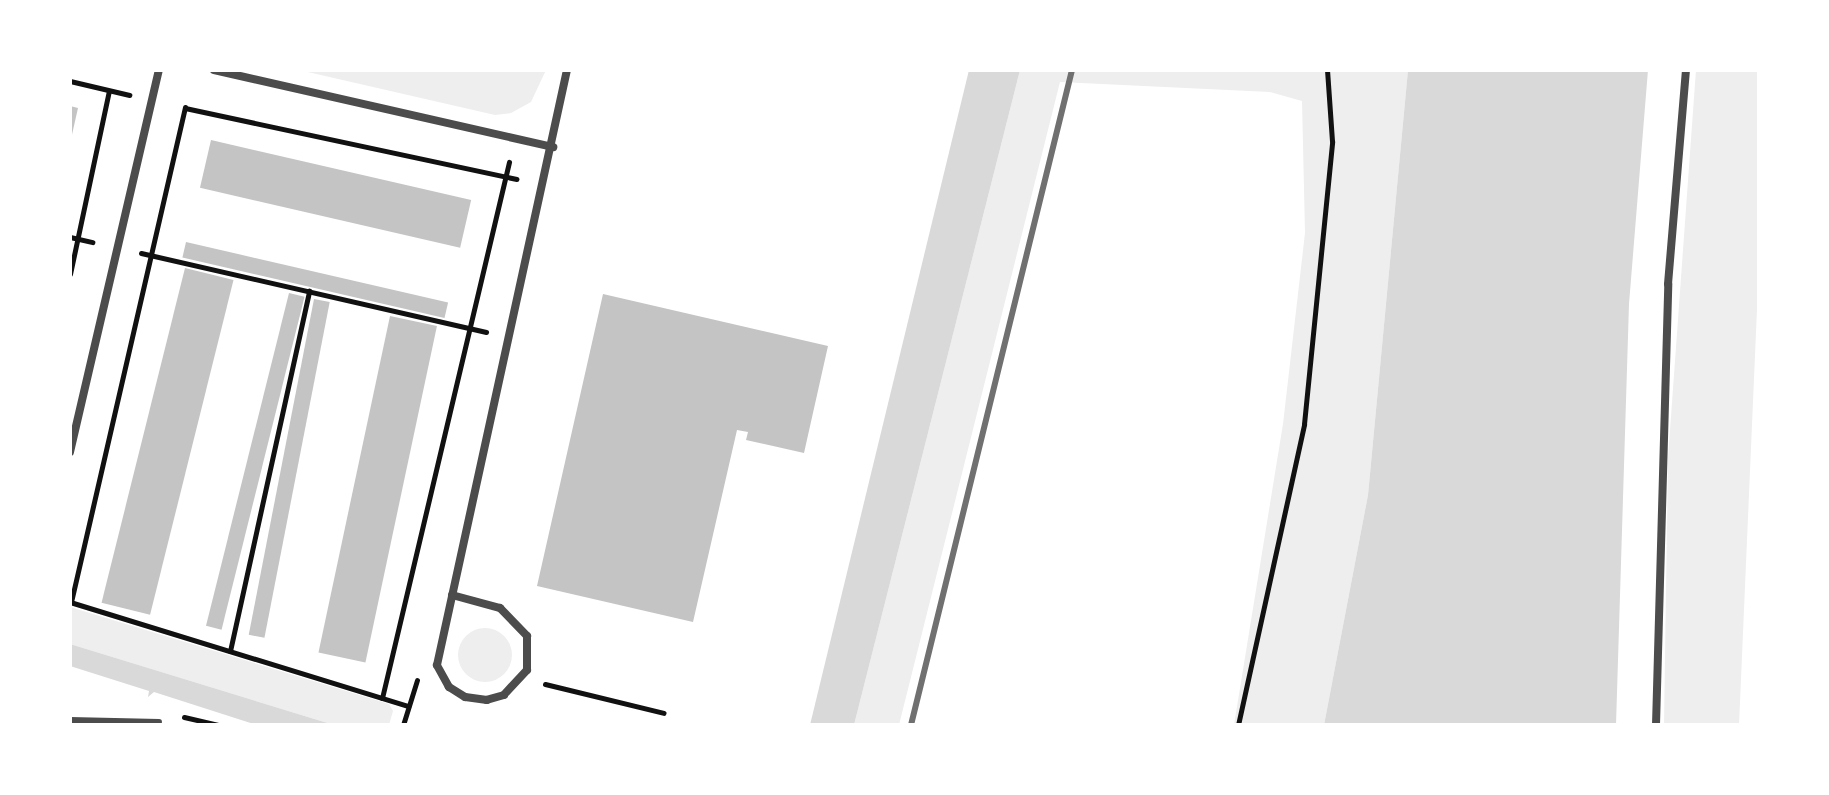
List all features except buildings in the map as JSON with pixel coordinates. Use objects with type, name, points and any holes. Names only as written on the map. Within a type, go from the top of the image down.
[{"type":"street","points":[[70,452],[159,70]]},
{"type":"street","points":[[214,70],[553,147]]},
{"type":"street","points":[[452,595],[500,608],[527,636],[530,652],[524,678],[504,695],[487,700],[465,697],[440,676],[437,665],[452,595],[509,337],[553,147],[567,70]]},
{"type":"street","points":[[1656,725],[1668,284],[1686,70]]},
{"type":"lane","points":[[70,720],[159,722]]},
{"type":"path","points":[[1238,725],[1304,424],[1332,141],[1327,70]]},
{"type":"path","points":[[70,81],[544,185]]},
{"type":"path","points":[[70,274],[109,90]]},
{"type":"path","points":[[185,107],[71,602],[408,706]]},
{"type":"path","points":[[382,698],[515,138]]},
{"type":"path","points":[[70,237],[509,337]]},
{"type":"path","points":[[230,651],[309,291]]},
{"type":"path","points":[[557,688],[664,713]]},
{"type":"path","points":[[403,725],[406,714]]},
{"type":"path","points":[[159,722],[189,716],[218,725]]},
{"type":"shaded area","points":[[299,70],[546,70],[531,102],[511,113],[495,115]]},
{"type":"shaded area","points":[[969,70],[1020,70],[854,725],[810,725]]},
{"type":"shaded area","points":[[1020,70],[1408,70],[1368,495],[1324,725],[1234,725],[1283,424],[1305,233],[1302,101],[1270,92],[1060,82],[899,725],[854,725]]},
{"type":"shaded area","points":[[1408,70],[1648,70],[1629,304],[1616,725],[1324,725],[1368,495]]},
{"type":"shaded area","points":[[1696,70],[1759,70],[1759,263],[1739,725],[1664,725],[1668,458]]},
{"type":"shaded area","points":[[70,607],[389,704],[393,711],[389,725],[334,725],[70,644]]},
{"type":"shaded area","points":[[485,628],[504,636],[512,655],[504,674],[485,682],[466,674],[458,655],[466,636]]},
{"type":"shaded area","points":[[70,644],[334,725],[257,725],[154,692],[148,697],[149,691],[70,666]]},
{"type":"railway","points":[[911,725],[1072,70]]}]
